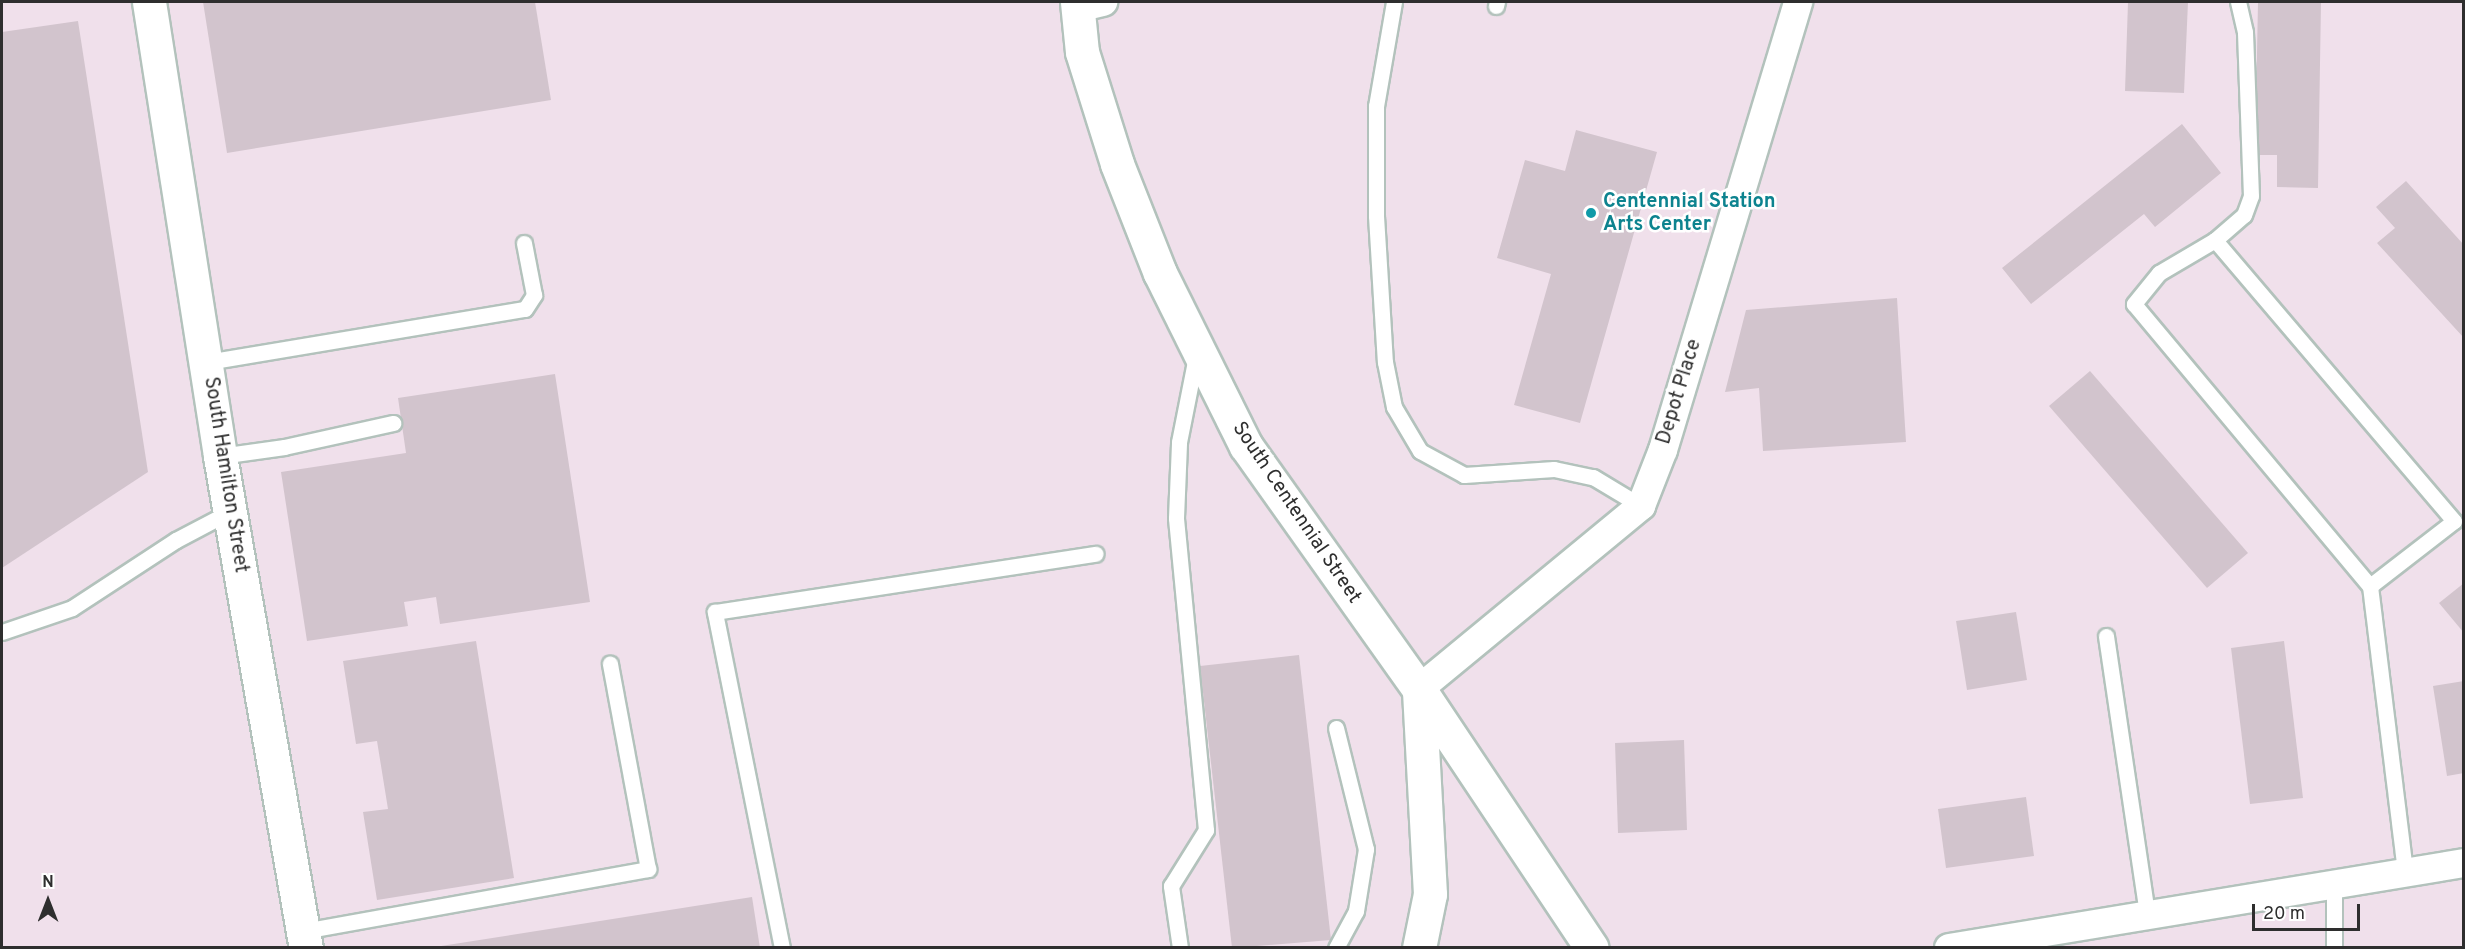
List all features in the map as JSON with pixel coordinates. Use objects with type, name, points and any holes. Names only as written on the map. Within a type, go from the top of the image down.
[{"type":"street","name":"South Hamilton Street","points":[[149,2],[220,456],[304,939]]},
{"type":"street","name":"Depot Place","points":[[1419,689],[1641,506],[1664,450],[1798,2]]},
{"type":"street","name":"South Centennial Street","points":[[1086,4],[1082,52],[1117,164],[1160,273],[1197,353],[1246,446],[1419,689],[1592,948]]},
{"type":"street","points":[[1419,689],[1430,894],[1419,948]]},
{"type":"street","points":[[1949,948],[2463,863]]},
{"type":"lane","points":[[1394,2],[1376,106],[1377,228],[1385,362],[1394,407],[1420,451],[1464,476],[1554,470],[1593,477],[1641,506]]},
{"type":"lane","points":[[2238,2],[2245,32],[2251,195],[2244,215],[2215,240],[2159,273],[2134,304],[2370,586],[2405,871]]},
{"type":"lane","points":[[2215,240],[2454,521],[2370,586]]},
{"type":"lane","points":[[207,362],[525,309],[534,295],[524,243]]},
{"type":"lane","points":[[1180,948],[1171,886],[1206,830],[1176,518],[1179,442],[1197,353]]},
{"type":"lane","points":[[220,456],[284,447],[393,423]]},
{"type":"lane","points":[[2,632],[72,608],[176,540],[231,511]]},
{"type":"lane","points":[[782,948],[715,612],[1096,554]]},
{"type":"lane","points":[[2106,636],[2147,914]]},
{"type":"lane","points":[[304,939],[648,869],[610,663]]},
{"type":"lane","points":[[1336,728],[1366,849],[1356,911],[1336,948]]},
{"type":"lane","points":[[2334,883],[2334,948]]},
{"type":"building","points":[[203,2],[535,2],[551,100],[227,153]]},
{"type":"building","points":[[2128,2],[2188,2],[2184,93],[2125,91]]},
{"type":"building","points":[[2258,2],[2321,2],[2318,188],[2277,187],[2277,155],[2255,155]]},
{"type":"building","points":[[78,21],[148,472],[2,568],[2,32]]},
{"type":"building","points":[[2182,124],[2221,173],[2155,227],[2144,214],[2031,304],[2002,268]]},
{"type":"building","points":[[1576,130],[1657,152],[1580,423],[1514,405],[1551,274],[1497,258],[1525,160],[1565,171]]},
{"type":"building","points":[[2406,181],[2464,245],[2464,338],[2377,243],[2395,228],[2376,207]]},
{"type":"building","points":[[1897,298],[1906,442],[1763,451],[1759,388],[1725,392],[1746,310]]},
{"type":"building","points":[[2090,371],[2248,553],[2207,588],[2049,406]]},
{"type":"building","points":[[555,374],[590,602],[440,624],[436,597],[404,602],[408,626],[307,641],[281,472],[406,453],[398,398]]},
{"type":"building","points":[[2464,583],[2464,633],[2439,603]]},
{"type":"building","points":[[2016,612],[2027,680],[1967,690],[1956,621]]},
{"type":"building","points":[[476,641],[514,878],[377,900],[363,812],[388,809],[377,741],[356,744],[343,661]]},
{"type":"building","points":[[2284,641],[2303,798],[2250,804],[2231,648]]},
{"type":"building","points":[[1299,655],[1331,940],[1232,948],[1200,666]]},
{"type":"building","points":[[2464,681],[2464,773],[2447,776],[2433,686]]},
{"type":"building","points":[[1684,740],[1687,830],[1618,833],[1615,743]]},
{"type":"building","points":[[2026,797],[2034,856],[1946,868],[1938,809]]},
{"type":"building","points":[[752,897],[760,948],[441,948],[441,946]]},
{"type":"place","name":"Centennial Station Arts Center","points":[[1591,213]]}]
